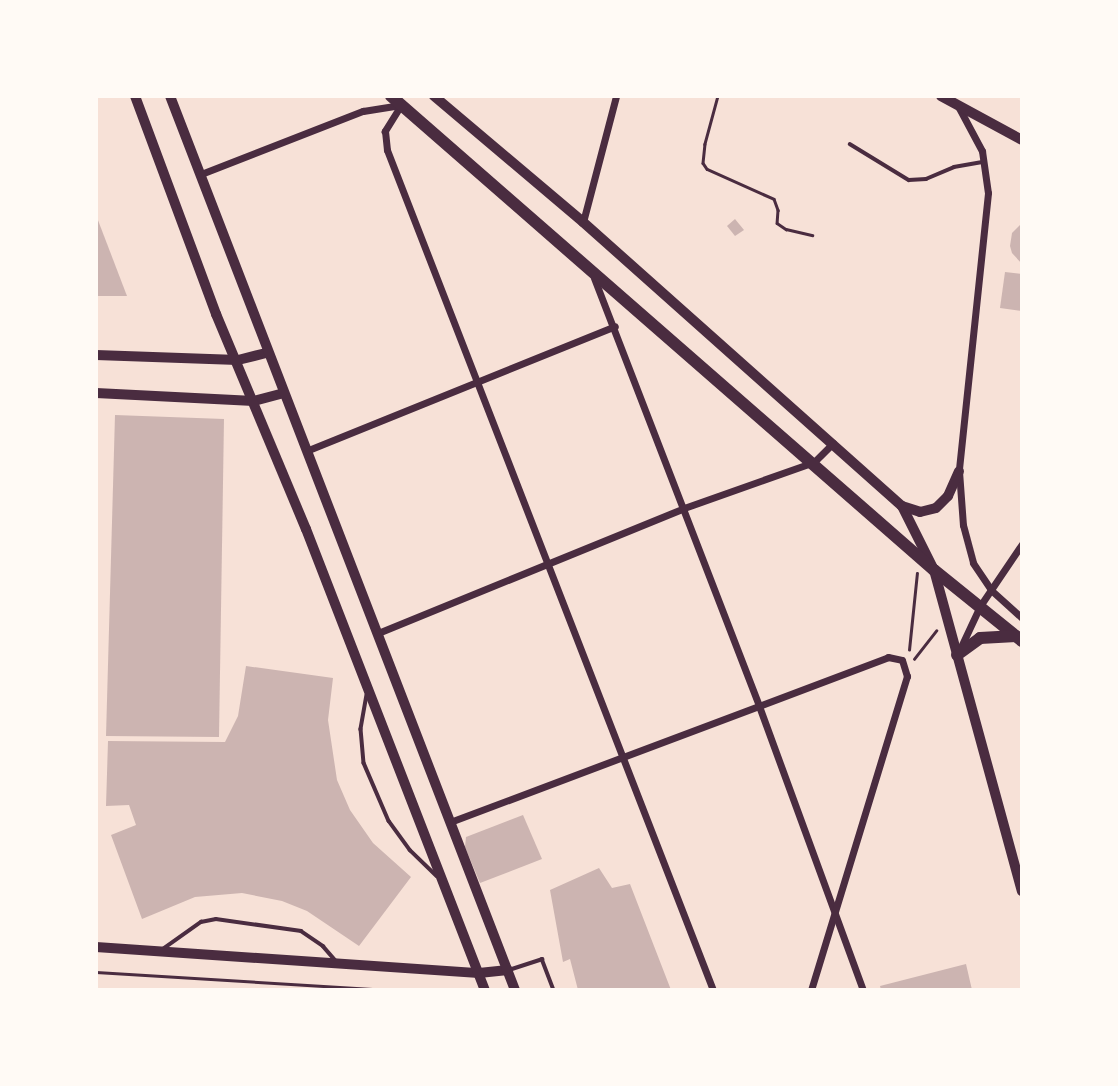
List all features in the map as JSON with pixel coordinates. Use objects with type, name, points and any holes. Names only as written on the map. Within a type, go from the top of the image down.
[{"type":"main road","points":[[135,96],[216,314],[238,360],[485,990]]},
{"type":"main road","points":[[170,96],[515,990]]},
{"type":"main road","points":[[391,96],[814,462],[934,570],[1019,638]]},
{"type":"main road","points":[[941,96],[1022,140]]},
{"type":"main road","points":[[957,655],[981,638],[1019,638]]},
{"type":"street","points":[[434,96],[583,222],[902,506],[934,570],[1022,891]]},
{"type":"street","points":[[583,222],[616,96]]},
{"type":"street","points":[[201,174],[363,111],[401,105]]},
{"type":"street","points":[[401,105],[385,131],[387,149],[713,990]]},
{"type":"street","points":[[958,106],[982,151],[988,193],[959,471],[963,525],[973,563],[991,590],[1022,618]]},
{"type":"street","points":[[590,268],[615,326],[759,706],[863,990]]},
{"type":"street","points":[[306,451],[615,326]]},
{"type":"street","points":[[96,355],[238,360],[267,353]]},
{"type":"street","points":[[96,393],[254,401],[284,393]]},
{"type":"street","points":[[378,633],[546,562],[684,508],[814,462],[833,443]]},
{"type":"street","points":[[902,506],[920,512],[936,508],[948,495],[959,471]]},
{"type":"street","points":[[957,655],[980,607],[1022,544]]},
{"type":"street","points":[[450,822],[888,657],[902,660],[906,672],[811,990]]},
{"type":"street","points":[[96,947],[480,973],[508,970]]},
{"type":"lane","points":[[850,144],[909,180],[926,179],[954,167],[984,161]]},
{"type":"lane","points":[[368,689],[361,729],[364,763],[389,821],[410,850],[441,880]]},
{"type":"lane","points":[[159,951],[201,922],[216,919],[301,931],[323,946],[338,963]]},
{"type":"lane","points":[[508,970],[542,959],[554,990]]},
{"type":"path","points":[[718,96],[705,144],[703,163],[707,169],[774,199],[778,210],[776,223],[786,229],[812,235]]},
{"type":"path","points":[[906,672],[919,555]]},
{"type":"path","points":[[906,672],[947,618]]},
{"type":"path","points":[[96,972],[392,990]]},
{"type":"building","points":[[96,215],[127,296],[96,296]]},
{"type":"building","points":[[735,219],[744,230],[735,236],[727,226]]},
{"type":"building","points":[[1022,223],[1022,264],[1012,253],[1010,246],[1012,233]]},
{"type":"building","points":[[1005,272],[1022,274],[1022,311],[1000,308]]},
{"type":"building","points":[[115,415],[224,419],[219,737],[106,736]]},
{"type":"building","points":[[246,666],[333,678],[328,720],[337,780],[350,810],[373,843],[411,877],[359,946],[307,911],[282,901],[242,893],[195,897],[142,919],[111,835],[136,825],[129,805],[106,806],[108,741],[225,742],[238,716]]},
{"type":"building","points":[[523,815],[542,859],[480,883],[465,847],[466,837]]},
{"type":"building","points":[[599,868],[612,888],[630,884],[671,990],[578,990],[570,959],[563,962],[550,890]]},
{"type":"building","points":[[966,964],[972,990],[881,990],[880,986]]}]
